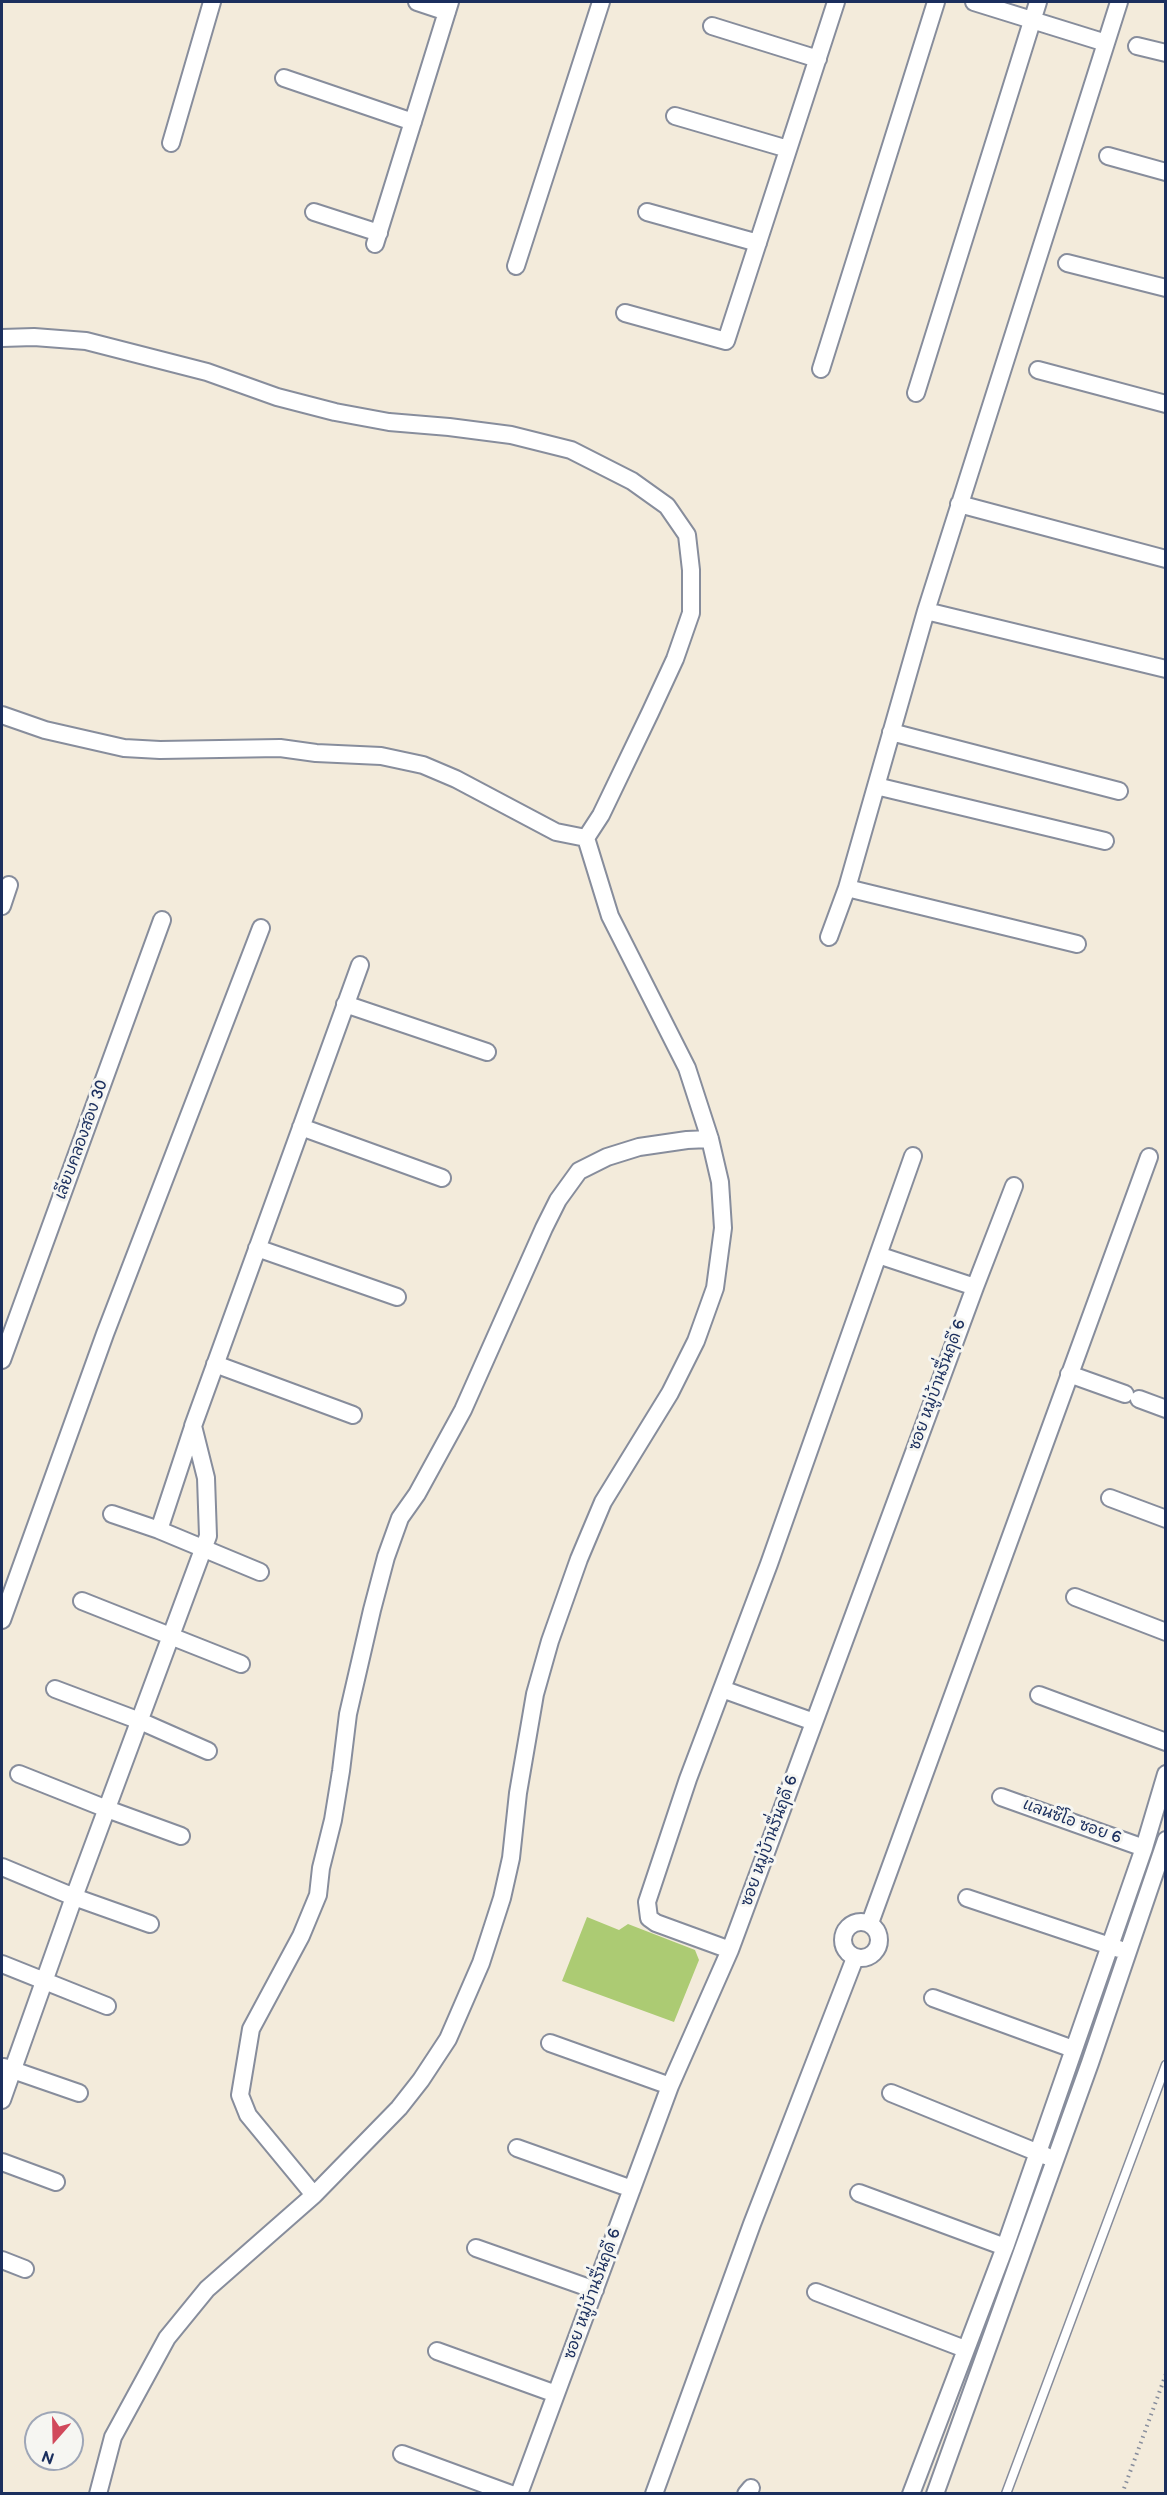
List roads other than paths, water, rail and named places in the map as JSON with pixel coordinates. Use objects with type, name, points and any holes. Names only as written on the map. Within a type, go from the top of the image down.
[{"type":"street","points":[[171,143],[212,2]]},
{"type":"street","points":[[314,212],[377,239],[449,7],[417,2]]},
{"type":"street","points":[[516,266],[601,2]]},
{"type":"street","points":[[625,313],[726,341],[836,2]]},
{"type":"street","points":[[821,369],[936,2]]},
{"type":"street","points":[[974,2],[1106,44]]},
{"type":"street","points":[[916,393],[1038,2]]},
{"type":"street","points":[[829,937],[847,888],[959,504],[1119,2]]},
{"type":"street","points":[[712,26],[818,59]]},
{"type":"street","points":[[1137,45],[1166,54]]},
{"type":"street","points":[[284,78],[413,122]]},
{"type":"street","points":[[675,116],[788,149]]},
{"type":"street","points":[[1108,156],[1166,172]]},
{"type":"street","points":[[647,212],[758,243]]},
{"type":"street","points":[[1066,263],[1166,288]]},
{"type":"street","points":[[2,338],[86,340],[207,372],[277,397],[336,412],[389,422],[512,435],[571,450],[632,481],[667,506],[687,535],[691,570],[691,613],[675,659],[650,713],[601,815],[586,838]]},
{"type":"street","points":[[1038,370],[1166,404]]},
{"type":"street","points":[[959,504],[1166,559]]},
{"type":"street","points":[[926,611],[1166,669]]},
{"type":"street","points":[[2,715],[45,730],[124,748],[172,750],[280,748],[316,753],[381,756],[413,762],[456,778],[556,832],[586,838]]},
{"type":"street","points":[[891,732],[1119,791]]},
{"type":"street","points":[[876,786],[1105,841]]},
{"type":"street","points":[[98,2493],[113,2437],[167,2338],[207,2289],[314,2195],[399,2108],[448,2039],[482,1963],[493,1932],[509,1868],[535,1694],[550,1641],[579,1559],[603,1502],[696,1341],[715,1288],[723,1227],[720,1182],[710,1139],[687,1068],[610,916],[586,838]]},
{"type":"street","points":[[2,906],[9,885]]},
{"type":"street","points":[[847,888],[1077,944]]},
{"type":"street","name":"เลียบคลองสอง 30","points":[[2,1360],[162,920]]},
{"type":"street","points":[[2,1620],[105,1335],[261,928]]},
{"type":"street","points":[[159,1530],[215,1364],[360,966]]},
{"type":"street","points":[[345,1004],[487,1052]]},
{"type":"street","points":[[301,1127],[442,1178]]},
{"type":"street","points":[[314,2195],[248,2115],[240,2094],[251,2029],[296,1945],[318,1896],[321,1868],[333,1820],[348,1714],[386,1557],[400,1518],[417,1494],[463,1410],[544,1228],[558,1200],[579,1171],[607,1157],[639,1147],[710,1139]]},
{"type":"street","points":[[730,1950],[656,1923],[649,1918],[647,1902],[688,1779],[769,1564],[913,1156]]},
{"type":"street","points":[[870,1923],[1149,1157]]},
{"type":"street","name":"ซอย หมู่บ้านรื่นฤดี 6","points":[[519,2493],[670,2086],[730,1950],[1014,1186]]},
{"type":"street","points":[[257,1248],[397,1297]]},
{"type":"street","points":[[878,1255],[975,1287]]},
{"type":"street","points":[[215,1364],[353,1415]]},
{"type":"street","points":[[1069,1374],[1166,1409]]},
{"type":"street","points":[[2,2100],[7,2069],[44,1982],[208,1536],[206,1478],[193,1426]]},
{"type":"street","points":[[1110,1498],[1166,1519]]},
{"type":"street","points":[[112,1514],[159,1530],[260,1572]]},
{"type":"street","points":[[1075,1597],[1166,1632]]},
{"type":"street","points":[[82,1601],[242,1664]]},
{"type":"street","points":[[55,1689],[140,1720],[208,1751]]},
{"type":"street","points":[[722,1689],[814,1722]]},
{"type":"street","points":[[1039,1695],[1166,1742]]},
{"type":"street","points":[[19,1774],[181,1836]]},
{"type":"street","points":[[1166,1774],[1144,1848],[1005,2247],[913,2487],[936,2491],[1056,2160],[1166,1840]]},
{"type":"street","name":"แลนซีโอ ซอย 6","points":[[1001,1797],[1144,1848]]},
{"type":"street","points":[[2,1867],[74,1897],[150,1924]]},
{"type":"street","points":[[967,1898],[1129,1952]]},
{"type":"street","points":[[856,1922],[870,1923],[880,1936],[877,1951],[863,1959],[855,1958],[845,1949],[843,1936],[850,1925],[856,1922]]},
{"type":"street","points":[[654,2493],[752,2224],[855,1958]]},
{"type":"street","points":[[2,1964],[107,2006]]},
{"type":"street","points":[[933,1998],[1073,2049]]},
{"type":"street","points":[[550,2043],[670,2086]]},
{"type":"street","points":[[7,2069],[79,2093]]},
{"type":"street","points":[[891,2093],[1056,2160]]},
{"type":"street","points":[[517,2148],[632,2189]]},
{"type":"street","points":[[2,2162],[57,2182]]},
{"type":"street","points":[[859,2193],[1005,2247]]},
{"type":"street","points":[[476,2248],[595,2290]]},
{"type":"street","points":[[2,2260],[26,2269]]},
{"type":"street","points":[[816,2292],[965,2349]]},
{"type":"street","points":[[437,2351],[556,2394]]},
{"type":"street","points":[[402,2454],[511,2493]]},
{"type":"lane","points":[[1006,2493],[1166,2065]]}]
